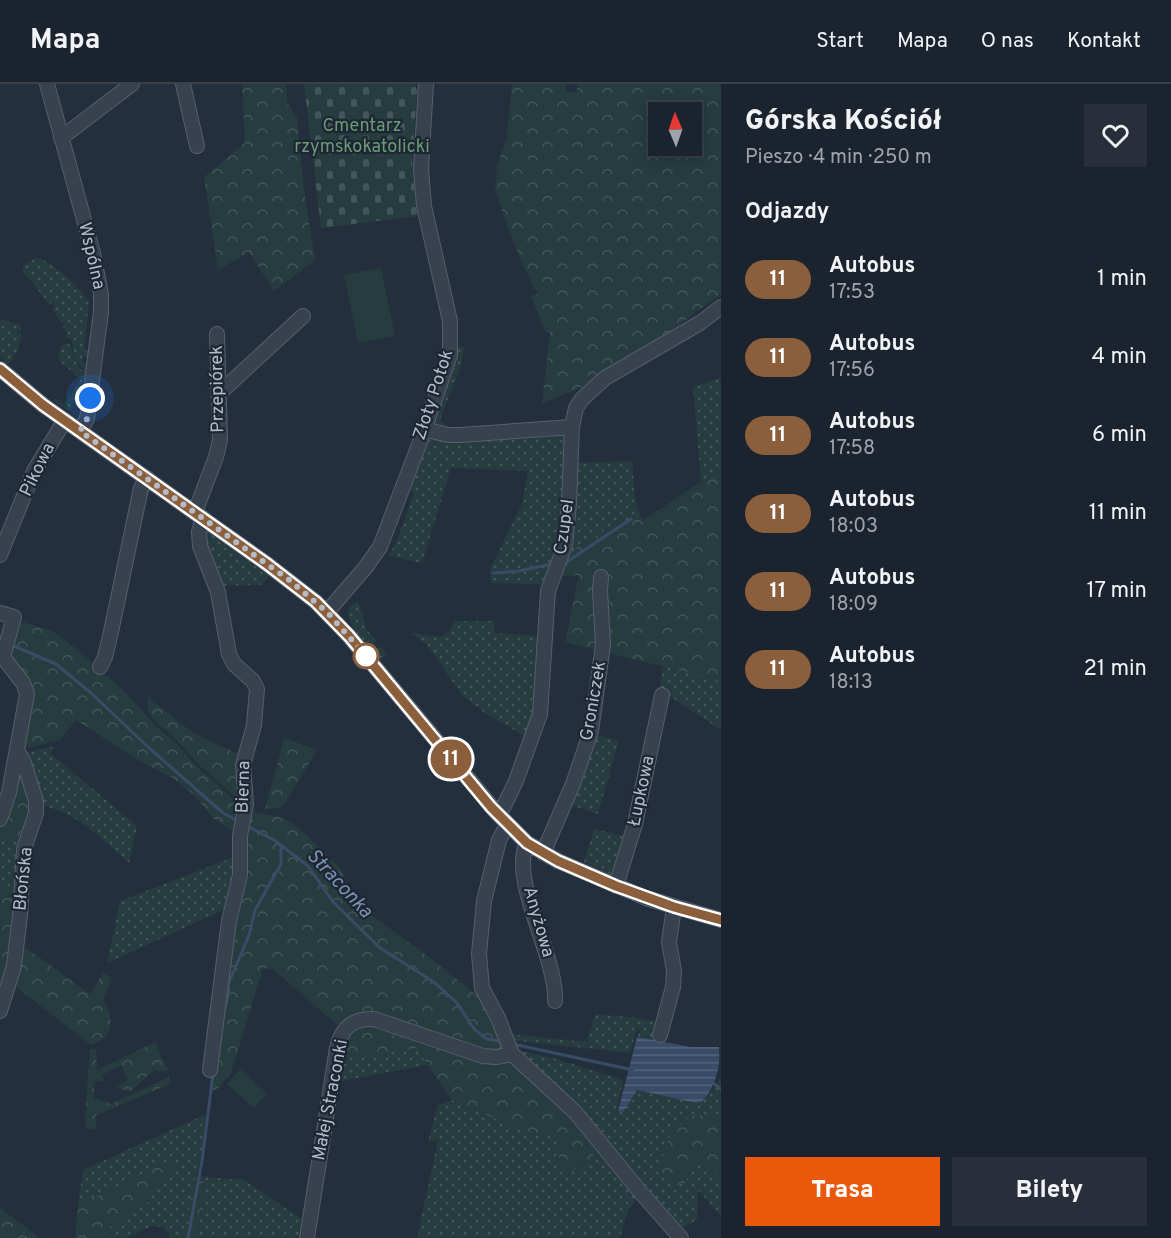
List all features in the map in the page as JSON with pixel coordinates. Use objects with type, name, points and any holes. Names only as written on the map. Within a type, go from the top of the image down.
[{"type":"street","name":"Wspólna","points":[[47,84],[93,253],[100,294],[101,312],[87,419],[80,431]]},
{"type":"street","points":[[61,138],[132,84]]},
{"type":"street","points":[[183,84],[197,146]]},
{"type":"street","name":"Złoty Potok","points":[[327,612],[380,547],[448,365],[451,331],[424,206],[421,169],[426,84]]},
{"type":"street","name":"Czupel","points":[[497,813],[504,806],[516,781],[540,714],[548,591],[562,556],[567,531],[572,427],[578,403],[595,385],[627,364],[700,323],[721,307]]},
{"type":"street","points":[[219,391],[303,316]]},
{"type":"street","name":"Przepiórek","points":[[199,515],[219,447],[217,334]]},
{"type":"street","points":[[0,369],[80,431],[288,579],[327,612],[507,825],[527,843],[543,853],[616,886],[674,907],[721,920]]},
{"type":"street","name":"Pikowa","points":[[0,555],[34,471],[65,420]]},
{"type":"street","points":[[424,429],[448,435],[460,435],[572,427]]},
{"type":"street","points":[[100,667],[111,633],[141,488],[147,478]]},
{"type":"street","name":"Bierna","points":[[199,515],[200,546],[218,592],[229,654],[234,664],[253,681],[257,689],[254,725],[243,765],[246,807],[240,836],[240,874],[229,921],[210,1070]]},
{"type":"street","name":"Groniczek","points":[[543,853],[573,784],[591,731],[603,645],[600,591],[602,577]]},
{"type":"street","points":[[0,613],[14,617],[3,657],[23,683],[27,694],[9,793],[0,819]]},
{"type":"street","name":"Łupkowa","points":[[616,886],[635,824],[662,695]]},
{"type":"street","name":"Błońska","points":[[0,1011],[14,966],[24,849],[36,813],[36,801],[24,763],[17,750]]},
{"type":"street","points":[[507,825],[499,840],[487,885],[479,954],[482,988],[511,1052],[575,1112],[681,1238]]},
{"type":"street","name":"Anyżowa","points":[[527,843],[523,851],[522,862],[534,917],[551,968],[555,1001]]},
{"type":"street","points":[[660,1035],[673,987],[674,971],[669,942],[674,907]]},
{"type":"street","name":"Małej Straconki","points":[[306,1238],[337,1048],[346,1027],[356,1021],[374,1019],[483,1056],[497,1057],[511,1052]]},
{"type":"green space","points":[[242,84],[286,84],[287,103],[297,117],[304,190],[315,260],[274,291],[249,252],[218,270],[204,177],[245,143]]},
{"type":"green space","name":"Cmentarz rzymskokatolicki","points":[[304,84],[415,84],[417,91],[412,163],[417,216],[321,228]]},
{"type":"green space","points":[[512,84],[566,84],[566,91],[576,93],[578,84],[721,84],[721,294],[608,376],[542,404],[550,332],[545,331],[531,296],[538,294],[522,264],[495,188],[497,166],[507,137]]},
{"type":"green space","points":[[35,258],[42,259],[56,268],[89,301],[84,349],[90,353],[91,358],[83,357],[82,363],[90,365],[90,371],[78,363],[71,339],[65,338],[67,333],[64,326],[52,309],[55,306],[52,302],[49,305],[22,271],[23,266]]},
{"type":"green space","points":[[381,268],[395,336],[358,343],[344,275]]},
{"type":"green space","points":[[0,319],[20,325],[21,331],[18,329],[17,335],[21,333],[21,339],[17,352],[8,365],[0,357]]},
{"type":"green space","points":[[69,343],[80,369],[89,372],[84,375],[80,391],[81,395],[86,395],[85,404],[75,401],[70,412],[54,401],[54,398],[64,404],[81,379],[58,360],[61,346]]},
{"type":"green space","points":[[464,347],[460,369],[440,419],[445,425],[443,426],[434,422],[434,419],[456,349]]},
{"type":"green space","points":[[721,378],[721,468],[703,505],[693,387]]},
{"type":"green space","points":[[565,432],[567,436],[563,438],[566,444],[565,531],[547,582],[540,584],[491,583],[490,569],[522,504],[528,471],[451,468],[422,563],[389,556],[398,538],[414,492],[408,490],[423,449],[426,450],[431,436]]},
{"type":"green space","points":[[578,452],[578,463],[632,461],[635,498],[640,515],[602,532],[565,555],[575,453]]},
{"type":"green space","points":[[721,464],[721,687],[717,680],[565,642],[579,575],[555,577],[565,555],[602,532],[640,515],[642,520],[650,516],[709,476]]},
{"type":"green space","points":[[203,529],[269,576],[261,585],[218,586],[206,555]]},
{"type":"green space","points":[[358,601],[367,630],[376,641],[372,644],[377,650],[381,647],[387,654],[380,659],[359,636],[351,623],[348,608]]},
{"type":"green space","points":[[455,621],[494,621],[494,633],[543,636],[541,680],[530,739],[485,713],[463,696],[427,645],[411,633],[441,637],[450,630]]},
{"type":"green space","points":[[23,622],[52,631],[78,650],[125,692],[195,765],[242,807],[237,833],[214,819],[194,795],[173,778],[136,759],[76,720],[60,740],[23,749],[28,702],[11,662],[9,648],[18,626]]},
{"type":"green space","points":[[664,662],[713,672],[721,687],[721,730],[665,693],[659,692]]},
{"type":"green space","points":[[148,697],[181,724],[200,736],[242,756],[239,800],[198,764],[150,715],[147,707]]},
{"type":"green space","points":[[593,734],[619,740],[598,814],[568,804]]},
{"type":"green space","points":[[284,738],[317,750],[284,805],[280,808],[265,809]]},
{"type":"green space","points":[[56,746],[50,753],[137,826],[129,863],[88,827],[53,808],[39,805],[23,753]]},
{"type":"green space","points":[[18,761],[34,803],[21,837],[6,841],[0,839],[0,825],[10,802],[16,801],[17,798],[15,792]]},
{"type":"green space","points":[[249,811],[284,818],[300,829],[341,869],[357,905],[424,953],[480,998],[504,1045],[502,1050],[489,1053],[381,1018],[337,1025],[273,969],[263,968],[231,1073],[217,1089],[209,1092],[216,1030]]},
{"type":"green space","points":[[594,829],[623,836],[613,875],[584,862]]},
{"type":"green space","points":[[21,837],[15,851],[19,871],[19,892],[0,886],[0,839],[6,841]]},
{"type":"green space","points":[[239,855],[230,907],[107,963],[120,901]]},
{"type":"green space","points":[[0,886],[19,892],[7,977],[0,981]]},
{"type":"green space","points":[[22,945],[90,994],[103,973],[112,978],[103,1000],[108,1009],[111,1024],[105,1037],[91,1045],[15,986]]},
{"type":"green space","points":[[595,1014],[657,1022],[653,1040],[637,1037],[640,1030],[637,1029],[630,1053],[511,1040],[509,1034],[587,1042]]},
{"type":"green space","points":[[366,1022],[510,1061],[575,1118],[598,1150],[586,1162],[568,1174],[560,1171],[558,1138],[517,1128],[452,1100],[416,1048],[338,1060],[345,1034]]},
{"type":"green space","points":[[156,1042],[169,1071],[155,1069],[130,1092],[117,1087],[128,1080],[121,1065],[102,1075],[104,1080],[94,1082],[94,1098],[111,1104],[169,1077],[170,1084],[96,1115],[96,1129],[85,1128],[86,1120],[89,1119],[85,1120],[90,1049],[96,1049],[97,1070]]},
{"type":"green space","points":[[416,1047],[428,1065],[335,1082],[338,1060]]},
{"type":"green space","points":[[515,1050],[553,1058],[623,1080],[618,1111],[637,1090],[696,1103],[702,1102],[717,1084],[721,1074],[721,1114],[689,1117],[685,1183],[694,1163],[706,1164],[721,1177],[721,1216],[698,1190],[697,1220],[682,1228],[661,1209],[617,1156],[617,1152]]},
{"type":"green space","points":[[240,1069],[267,1093],[254,1108],[227,1084]]},
{"type":"green space","points":[[452,1100],[517,1128],[558,1138],[560,1171],[577,1170],[598,1150],[636,1198],[627,1213],[620,1238],[417,1238],[438,1140],[428,1142],[438,1105]]},
{"type":"green space","points":[[721,1114],[721,1177],[706,1164],[694,1163],[685,1183],[678,1185],[669,1181],[659,1168],[670,1134],[690,1116]]},
{"type":"green space","points":[[206,1115],[201,1156],[183,1238],[170,1238],[164,1227],[151,1226],[128,1238],[105,1238],[107,1229],[146,1204],[174,1166],[158,1166],[78,1206],[83,1170]]},
{"type":"green space","points":[[173,1161],[174,1166],[146,1204],[107,1229],[105,1238],[75,1238],[78,1206],[158,1166]]},
{"type":"green space","points":[[196,1176],[204,1177],[198,1238],[183,1238]]},
{"type":"green space","points":[[204,1177],[244,1180],[305,1221],[303,1234],[295,1238],[198,1238]]},
{"type":"green space","points":[[0,1208],[40,1238],[0,1238]]},
{"type":"water","points":[[637,1037],[691,1047],[719,1047],[716,1076],[702,1102],[696,1103],[637,1090],[623,1112],[618,1111]]},
{"type":"waterway","points":[[568,561],[631,519]]},
{"type":"waterway","name":"Groniczek","points":[[493,573],[519,571],[552,564]]},
{"type":"waterway","name":"Straconka","points":[[9,644],[56,664],[223,813],[240,822]]},
{"type":"waterway","name":"Straconka","points":[[245,825],[274,840],[308,866],[333,902],[380,948],[434,982],[457,1003],[474,1029],[487,1039],[504,1042]]},
{"type":"waterway","points":[[223,1017],[229,992],[228,985],[249,935],[255,910],[281,864],[281,847]]},
{"type":"waterway","name":"Straconka","points":[[513,1044],[633,1070]]},
{"type":"waterway","points":[[188,1238],[202,1161],[213,1074]]},
{"type":"waterway","points":[[713,1083],[721,1089]]},
{"type":"bus line","name":"11","points":[[0,369],[43,405],[288,579],[316,602],[349,636],[491,807],[527,843],[558,861],[646,898],[721,920]]},
{"type":"route","points":[[90,398],[87,419],[80,431],[288,579],[327,612],[366,656]]}]
